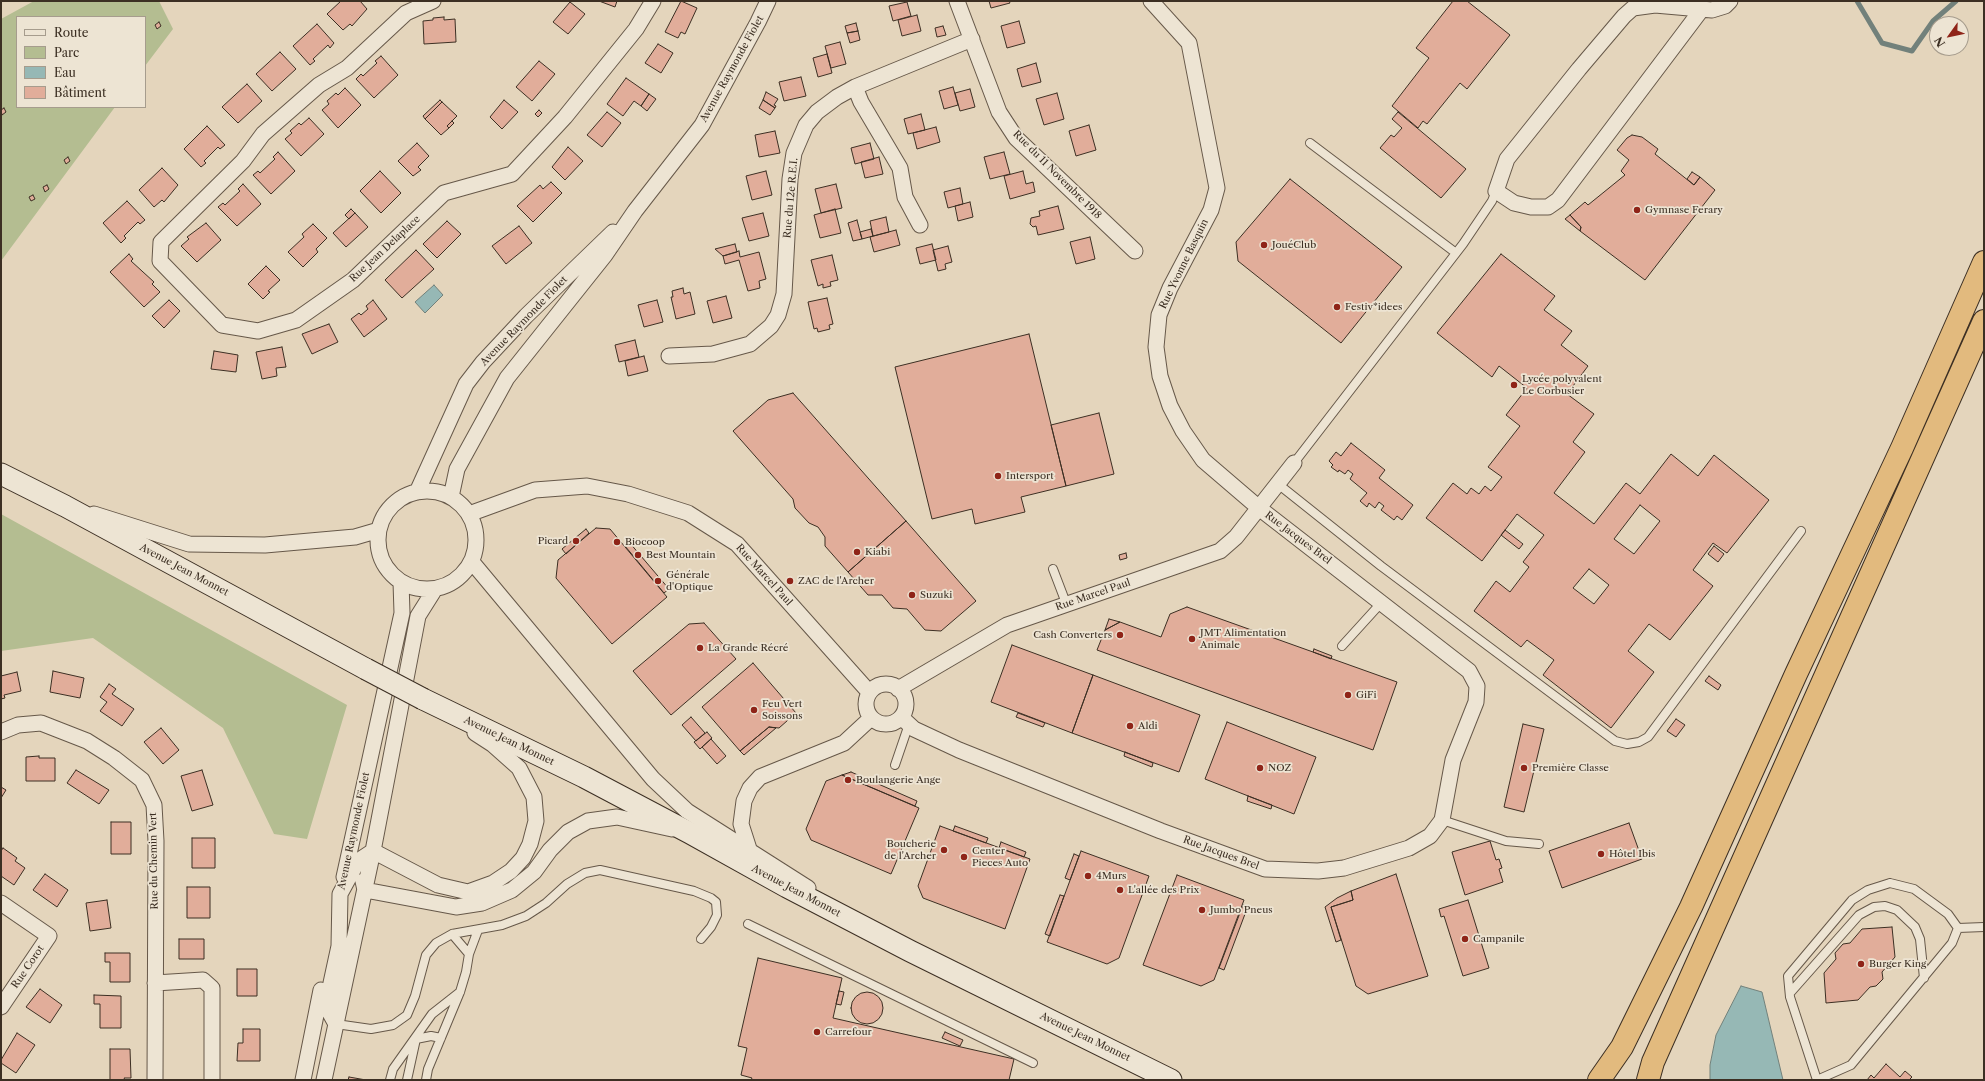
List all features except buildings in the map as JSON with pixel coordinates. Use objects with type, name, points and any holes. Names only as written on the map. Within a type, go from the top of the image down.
[{"type":"highway","points":[[1599,1080],[1622,1047],[1691,907],[1796,674],[1902,448],[1984,262]]},
{"type":"highway","points":[[1648,1080],[1653,1062],[1984,322]]},
{"type":"main road","name":"Avenue Jean Monnet","points":[[1,474],[65,506],[366,669],[584,777],[690,833],[787,887],[910,951],[1171,1080]]},
{"type":"street","name":"Rue Jean Delaplace","points":[[433,1],[406,12],[347,68],[319,85],[262,134],[243,161],[161,242],[160,261],[222,325],[258,330],[296,320],[353,280],[444,193],[512,174],[566,117],[636,29],[653,1]]},
{"type":"street","name":"Avenue Raymonde Fiolet","points":[[451,497],[457,469],[508,378],[605,255],[635,211],[702,125],[768,1]]},
{"type":"street","name":"Rue du 11 Novembre 1918","points":[[957,1],[999,112],[1016,138],[1135,252]]},
{"type":"street","name":"Rue Yvonne Basquin","points":[[1150,1],[1189,43],[1217,188],[1211,210],[1170,288],[1159,315],[1156,347],[1160,376],[1170,406],[1183,431],[1203,460],[1259,508]]},
{"type":"street","points":[[1702,9],[1558,200],[1548,207],[1531,207],[1514,203],[1496,191],[1507,159],[1624,16],[1633,8],[1655,5],[1702,9],[1712,10],[1725,6],[1730,1]]},
{"type":"street","name":"Rue du 12e R.E.I.","points":[[669,356],[713,354],[750,344],[771,326],[778,315],[784,294],[790,179],[794,153],[806,125],[817,112],[837,97],[855,87],[972,39]]},
{"type":"street","points":[[855,87],[860,102],[900,168],[905,197],[920,225]]},
{"type":"street","name":"Avenue Raymonde Fiolet","points":[[417,492],[466,384],[483,362],[526,316],[635,211]]},
{"type":"street","name":"Rue Marcel Paul","points":[[898,689],[1007,625],[1066,603],[1220,551],[1236,537],[1294,463]]},
{"type":"street","name":"Rue Marcel Paul","points":[[469,514],[535,490],[587,486],[628,494],[688,513],[738,544],[869,692]]},
{"type":"street","points":[[417,492],[440,493],[451,497],[461,504],[469,514],[474,525],[476,550],[472,562],[466,572],[447,586],[424,590],[401,582],[390,572],[382,560],[378,545],[379,530],[384,517],[393,505],[404,497],[417,492]]},
{"type":"street","points":[[65,506],[189,544],[265,545],[355,537],[379,530]]},
{"type":"street","name":"Rue Jacques Brel","points":[[905,720],[914,729],[959,750],[1161,832],[1265,869],[1318,871],[1344,868],[1409,848],[1430,836],[1442,820],[1453,760],[1476,702],[1477,686],[1469,671],[1259,508]]},
{"type":"street","points":[[472,562],[653,779],[687,811],[750,852],[910,951]]},
{"type":"street","name":"Avenue Raymonde Fiolet","points":[[303,1080],[340,894],[402,613],[401,582]]},
{"type":"street","points":[[324,1080],[373,851],[412,657],[418,616],[436,589]]},
{"type":"street","points":[[883,684],[891,685],[898,689],[905,699],[905,720],[883,724],[871,718],[866,705],[869,692],[875,687],[883,684]]},
{"type":"street","points":[[373,851],[438,885],[468,892],[493,883],[511,871],[523,858],[530,844],[536,821],[534,797],[519,768],[492,744],[423,698]]},
{"type":"street","points":[[750,852],[741,824],[744,801],[750,788],[760,777],[844,743],[871,718]]},
{"type":"street","name":"Rue du Chemin Vert","points":[[1,732],[18,725],[41,723],[87,741],[114,758],[142,780],[154,805],[156,840],[155,1080]]},
{"type":"street","points":[[336,1024],[326,1006],[339,946],[340,894],[358,861],[372,781],[372,747]]},
{"type":"street","points":[[365,890],[456,907],[482,903],[512,890],[534,872],[550,850],[568,832],[588,821],[617,818],[690,833]]},
{"type":"street","points":[[358,861],[373,851]]},
{"type":"street","points":[[358,861],[365,890]]},
{"type":"street","name":"Rue Corot","points":[[1,903],[49,936],[1,1007]]},
{"type":"street","points":[[155,983],[203,980],[212,988],[212,1080]]},
{"type":"street","points":[[312,1080],[309,1052],[336,1024]]},
{"type":"lane","points":[[1310,143],[1456,253]]},
{"type":"lane","points":[[1294,463],[1456,253],[1492,201],[1496,191]]},
{"type":"lane","points":[[1278,484],[1381,566],[1614,741],[1627,744],[1639,742],[1648,737],[1801,531]]},
{"type":"lane","points":[[1053,569],[1066,603]]},
{"type":"lane","points":[[1342,646],[1382,602]]},
{"type":"lane","points":[[895,765],[905,720]]},
{"type":"lane","points":[[1442,820],[1506,841],[1539,844]]},
{"type":"lane","points":[[336,1024],[371,1029],[393,1025],[407,1015],[415,996],[426,955],[436,943],[452,934],[502,925],[526,916],[546,903],[567,884],[585,873],[600,870],[694,891],[716,902],[717,915],[711,927],[701,939]]},
{"type":"lane","points":[[1890,883],[1914,889],[1948,914],[1958,928],[1952,943],[1851,1065],[1817,1080],[1790,993],[1788,976],[1852,900],[1868,890],[1890,883]]},
{"type":"lane","points":[[1790,993],[1859,916],[1874,907],[1885,906],[1897,910],[1915,927],[1920,939],[1924,978]]},
{"type":"lane","points":[[748,924],[1032,1063]]},
{"type":"lane","points":[[1958,928],[1984,927]]},
{"type":"lane","points":[[426,1080],[428,1069],[460,992],[466,972],[469,954],[478,930]]},
{"type":"lane","points":[[452,934],[469,954]]},
{"type":"lane","points":[[390,1080],[393,1069],[416,1039],[432,1014],[460,992]]},
{"type":"lane","points":[[416,1039],[431,1036],[441,1038]]},
{"type":"lane","points":[[407,1080],[416,1039]]},
{"type":"green space","points":[[34,1],[159,1],[173,29],[146,65],[146,16],[16,16],[16,108],[114,108],[1,261],[1,19]]},
{"type":"green space","points":[[1,514],[347,705],[307,839],[274,834],[223,728],[93,638],[1,651]]},
{"type":"water","points":[[434,285],[443,295],[425,313],[415,302]]},
{"type":"water","points":[[1741,986],[1762,992],[1783,1080],[1710,1080],[1710,1065],[1716,1035]]},
{"type":"waterway","points":[[1857,1],[1882,43],[1912,51],[1933,21],[1956,1]]},
{"type":"place","name":"Gymnase Ferary","points":[[1637,210]]},
{"type":"place","name":"JouéClub","points":[[1264,245]]},
{"type":"place","name":"Festiv*idees","points":[[1337,307]]},
{"type":"place","name":"Lycée polyvalent Le Corbusier","points":[[1514,385]]},
{"type":"place","name":"Intersport","points":[[998,476]]},
{"type":"place","name":"Picard","points":[[576,541]]},
{"type":"place","name":"Biocoop","points":[[617,542]]},
{"type":"place","name":"Kiabi","points":[[857,552]]},
{"type":"place","name":"Best Mountain","points":[[638,555]]},
{"type":"place","name":"Générale d'Optique","points":[[658,581]]},
{"type":"place","name":"ZAC de l'Archer","points":[[790,581]]},
{"type":"place","name":"Suzuki","points":[[912,595]]},
{"type":"place","name":"Cash Converters","points":[[1120,635]]},
{"type":"place","name":"JMT Alimentation Animale","points":[[1192,639]]},
{"type":"place","name":"La Grande Récré","points":[[700,648]]},
{"type":"place","name":"GiFi","points":[[1348,695]]},
{"type":"place","name":"Feu Vert Soissons","points":[[754,710]]},
{"type":"place","name":"Aldi","points":[[1130,726]]},
{"type":"place","name":"NOZ","points":[[1260,768]]},
{"type":"place","name":"Première Classe","points":[[1524,768]]},
{"type":"place","name":"Boulangerie Ange","points":[[848,780]]},
{"type":"place","name":"Boucherie de l'Archer","points":[[944,850]]},
{"type":"place","name":"Hôtel Ibis","points":[[1601,854]]},
{"type":"place","name":"Center Pieces Auto","points":[[964,857]]},
{"type":"place","name":"4Murs","points":[[1088,876]]},
{"type":"place","name":"L'allée des Prix","points":[[1120,890]]},
{"type":"place","name":"Jumbo Pneus","points":[[1202,910]]},
{"type":"place","name":"Campanile","points":[[1465,939]]},
{"type":"place","name":"Burger King","points":[[1861,964]]},
{"type":"place","name":"Carrefour","points":[[817,1032]]}]
